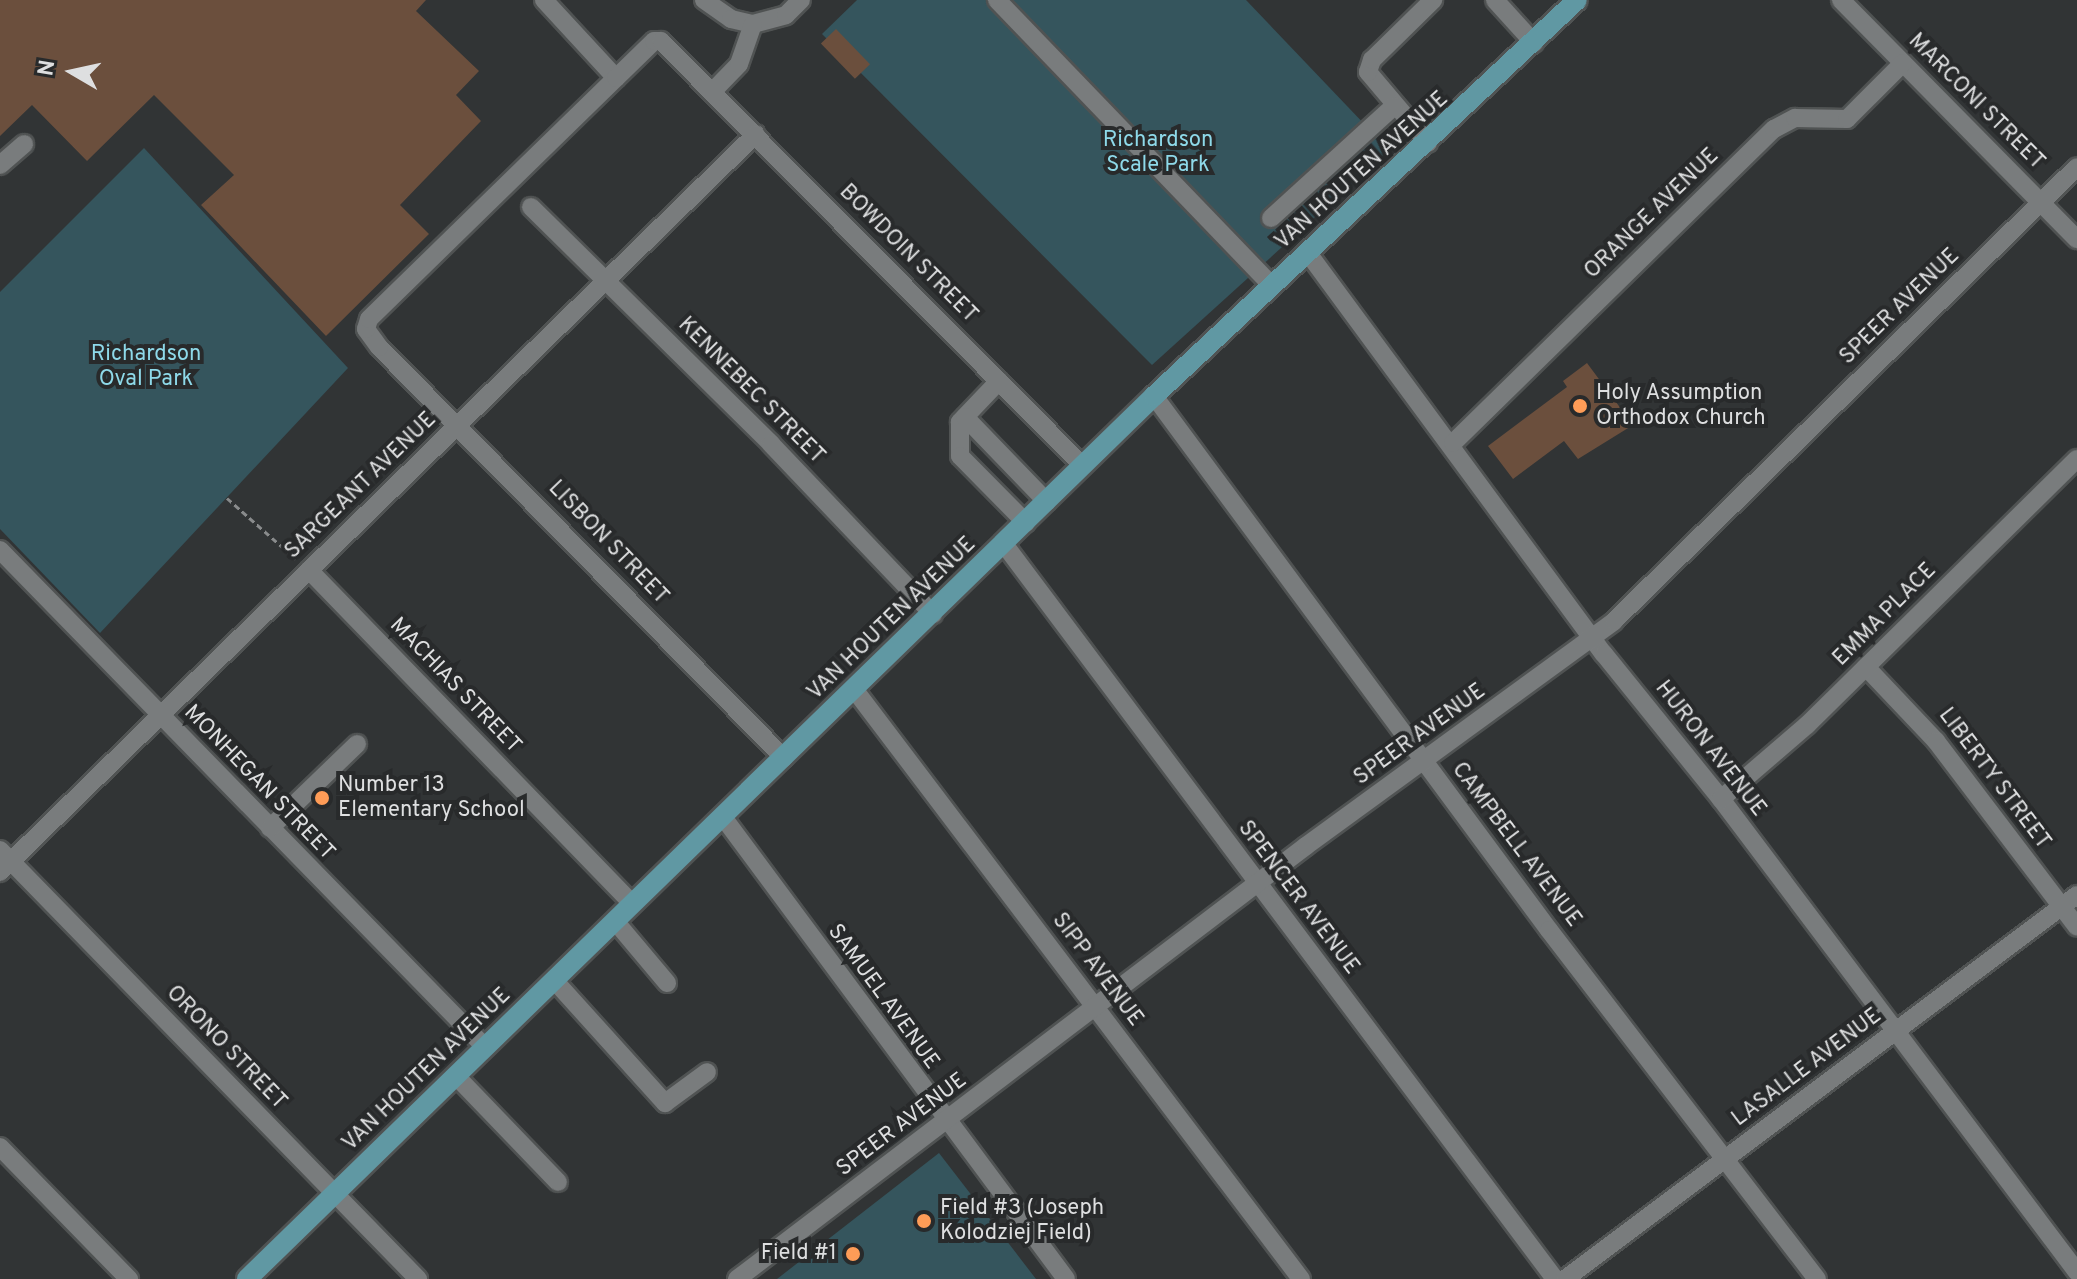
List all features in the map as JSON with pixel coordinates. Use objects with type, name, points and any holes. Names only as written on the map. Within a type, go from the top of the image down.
[{"type":"main road","name":"VAN HOUTEN AVENUE","points":[[247,1279],[1154,396],[1428,143],[1577,0]]},
{"type":"street","points":[[544,0],[616,78]]},
{"type":"street","points":[[704,0],[731,19],[753,24],[786,15],[801,0]]},
{"type":"street","points":[[997,0],[1272,286]]},
{"type":"street","points":[[1428,143],[1368,72],[1372,60],[1433,0]]},
{"type":"street","points":[[1495,0],[1534,43]]},
{"type":"street","name":"MARCONI STREET","points":[[1841,0],[2077,239]]},
{"type":"street","points":[[713,91],[739,64],[753,24]]},
{"type":"street","name":"BOWDOIN STREET","points":[[616,78],[654,41],[661,41],[1083,466]]},
{"type":"street","name":"ORANGE AVENUE","points":[[1453,443],[1774,129],[1795,118],[1847,119],[1903,63]]},
{"type":"street","name":"LISBON STREET","points":[[616,78],[369,319],[368,335],[784,758]]},
{"type":"street","points":[[1271,218],[1394,106]]},
{"type":"street","name":"SARGEANT AVENUE","points":[[4,861],[161,716],[756,134]]},
{"type":"street","points":[[0,165],[24,144]]},
{"type":"street","name":"SPEER AVENUE","points":[[737,1279],[1593,635],[2077,167]]},
{"type":"street","name":"KENNEBEC STREET","points":[[531,207],[933,614]]},
{"type":"street","name":"HURON AVENUE","points":[[1308,253],[1453,443],[1593,635],[1721,799],[2077,1272]]},
{"type":"street","points":[[999,381],[965,417],[960,456],[1026,523]]},
{"type":"street","name":"CAMPBELL AVENUE","points":[[1154,396],[1425,763],[1817,1279]]},
{"type":"street","points":[[965,417],[1047,502]]},
{"type":"street","name":"EMMA PLACE","points":[[1721,799],[1866,667],[2077,459]]},
{"type":"street","name":"SPENCER AVENUE","points":[[1004,544],[1555,1279]]},
{"type":"street","name":"MONHEGAN STREET","points":[[0,550],[485,1047]]},
{"type":"street","name":"MACHIAS STREET","points":[[309,570],[633,904]]},
{"type":"street","name":"LIBERTY STREET","points":[[1866,667],[1936,741],[2077,927]]},
{"type":"street","name":"SIPP AVENUE","points":[[854,689],[1301,1279]]},
{"type":"street","points":[[270,828],[357,744]]},
{"type":"street","name":"SAMUEL AVENUE","points":[[723,817],[946,1122],[1066,1279]]},
{"type":"street","name":"ORONO STREET","points":[[4,861],[418,1279]]},
{"type":"street","name":"LASALLE AVENUE","points":[[1565,1279],[2077,895]]},
{"type":"street","points":[[615,921],[667,983]]},
{"type":"street","points":[[554,980],[665,1103],[707,1072]]},
{"type":"street","points":[[456,1076],[558,1182]]},
{"type":"street","points":[[0,1147],[129,1279]]},
{"type":"path","points":[[227,498],[309,570]]},
{"type":"green space","name":"Richardson Scale Park","points":[[857,0],[1246,0],[1389,150],[1152,365],[822,34]]},
{"type":"green space","name":"Richardson Oval Park","points":[[144,148],[348,368],[100,633],[0,529],[0,292]]},
{"type":"green space","points":[[939,1153],[1036,1279],[777,1279]]},
{"type":"building","points":[[0,0],[426,0],[416,11],[479,71],[456,95],[481,121],[400,205],[429,234],[326,336],[201,205],[234,175],[154,95],[87,161],[32,105],[0,136]]},
{"type":"building","points":[[836,29],[870,64],[855,79],[821,44]]},
{"type":"building","name":"Holy Assumption Orthodox Church","points":[[1587,363],[1633,425],[1578,459],[1564,441],[1513,479],[1488,446],[1567,387],[1563,381]]},
{"type":"place","name":"Holy Assumption Orthodox Church","points":[[1580,406]]},
{"type":"place","name":"Number 13 Elementary School","points":[[322,798]]},
{"type":"place","name":"Field #3 (Joseph Kolodziej Field)","points":[[924,1221]]},
{"type":"place","name":"Field #1","points":[[853,1254]]}]
